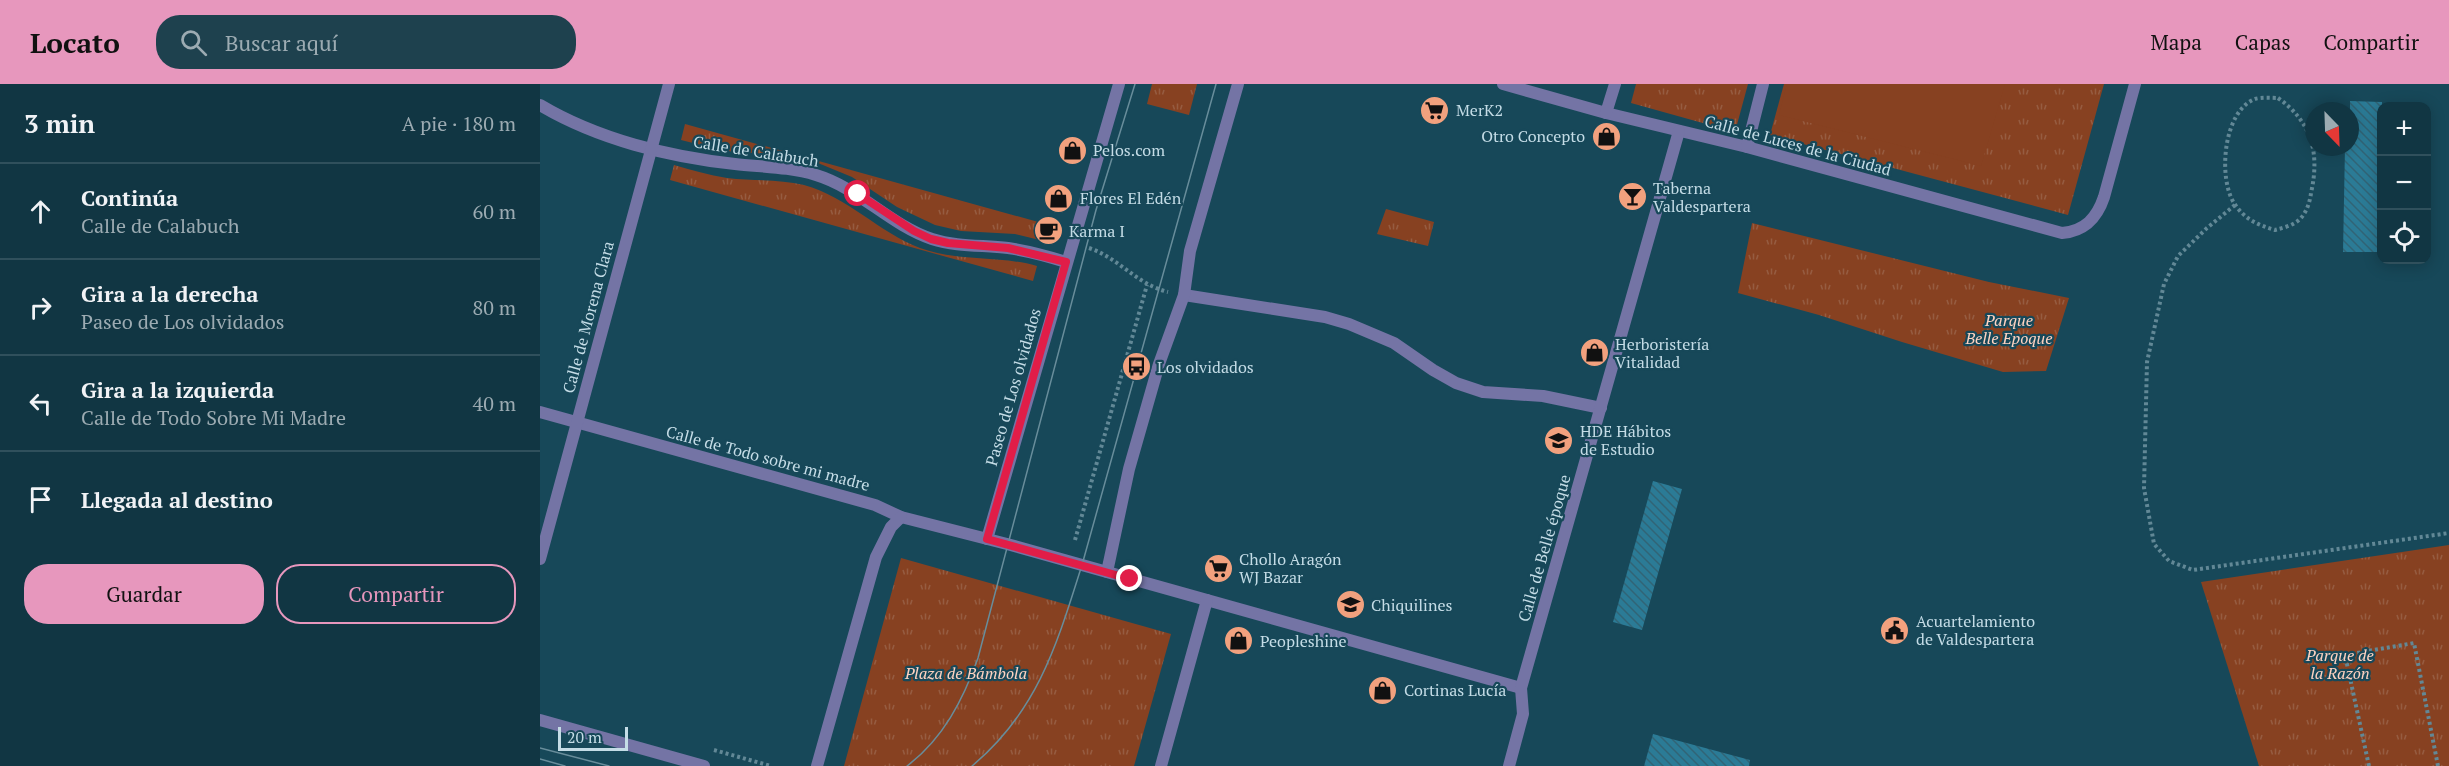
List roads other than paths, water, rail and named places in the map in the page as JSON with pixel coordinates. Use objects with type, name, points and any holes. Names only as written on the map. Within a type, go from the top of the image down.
[{"type":"street","name":"Calle de Morena Clara","points":[[540,559],[669,84]]},
{"type":"street","name":"Paseo de Los olvidados","points":[[987,539],[1119,84]]},
{"type":"street","points":[[1107,572],[1130,469],[1159,364],[1184,295],[1190,251],[1238,84]]},
{"type":"street","name":"Calle de Luces de la Ciudad","points":[[1503,84],[1606,113],[1747,147],[2054,231],[2068,232],[2084,227],[2101,207],[2135,84]]},
{"type":"street","points":[[1606,113],[1615,84]]},
{"type":"street","points":[[1747,147],[1764,84]]},
{"type":"street","name":"Calle de Calabuch","points":[[540,105],[582,127],[651,148],[696,159],[778,168],[815,175],[839,184],[914,231],[931,239],[948,243],[1008,248],[1066,262]]},
{"type":"street","name":"Calle de Belle époque","points":[[1509,766],[1523,714],[1521,688],[1679,131]]},
{"type":"street","points":[[1184,295],[1325,317],[1349,324],[1394,343],[1456,383],[1483,392],[1542,396],[1601,408]]},
{"type":"street","name":"Calle de Todo sobre mi madre","points":[[540,412],[875,505],[902,517],[987,539]]},
{"type":"street","points":[[817,766],[876,557],[891,527],[902,517]]},
{"type":"street","points":[[987,539],[1521,688]]},
{"type":"street","points":[[1161,766],[1208,600]]},
{"type":"street","points":[[540,720],[704,766]]},
{"type":"tram line","points":[[907,766],[931,744],[950,718],[966,689],[978,658],[1096,210],[1135,84]]},
{"type":"tram line","points":[[972,766],[995,745],[1029,699],[1054,649],[1064,622],[1082,565],[1216,84]]},
{"type":"tram line","points":[[540,748],[609,766]]},
{"type":"tram line","points":[[540,759],[565,766]]},
{"type":"place","name":"MerK2","points":[[1435,110]]},
{"type":"place","name":"Otro Concepto","points":[[1606,136]]},
{"type":"place","name":"Pelos.com","points":[[1072,150]]},
{"type":"place","name":"Taberna Valdespartera","points":[[1632,197]]},
{"type":"place","name":"Flores El Edén","points":[[1059,198]]},
{"type":"place","name":"Karma I","points":[[1048,231]]},
{"type":"place","name":"Herboristería Vitalidad","points":[[1594,353]]},
{"type":"place","name":"Los olvidados","points":[[1136,367]]},
{"type":"place","name":"HDE Hábitos de Estudio","points":[[1559,440]]},
{"type":"place","name":"Chollo Aragón WJ Bazar","points":[[1218,568]]},
{"type":"place","name":"Chiquilines","points":[[1350,605]]},
{"type":"place","name":"Acuartelamiento de Valdespartera","points":[[1895,630]]},
{"type":"place","name":"Peopleshine","points":[[1239,641]]},
{"type":"place","name":"Cortinas Lucía","points":[[1383,690]]},
{"type":"park label","name":"Parque Belle Epoque","points":[[2009,329]]},
{"type":"park label","name":"Parque de la Razón","points":[[2340,664]]},
{"type":"park label","name":"Plaza de Bámbola","points":[[966,673]]}]
